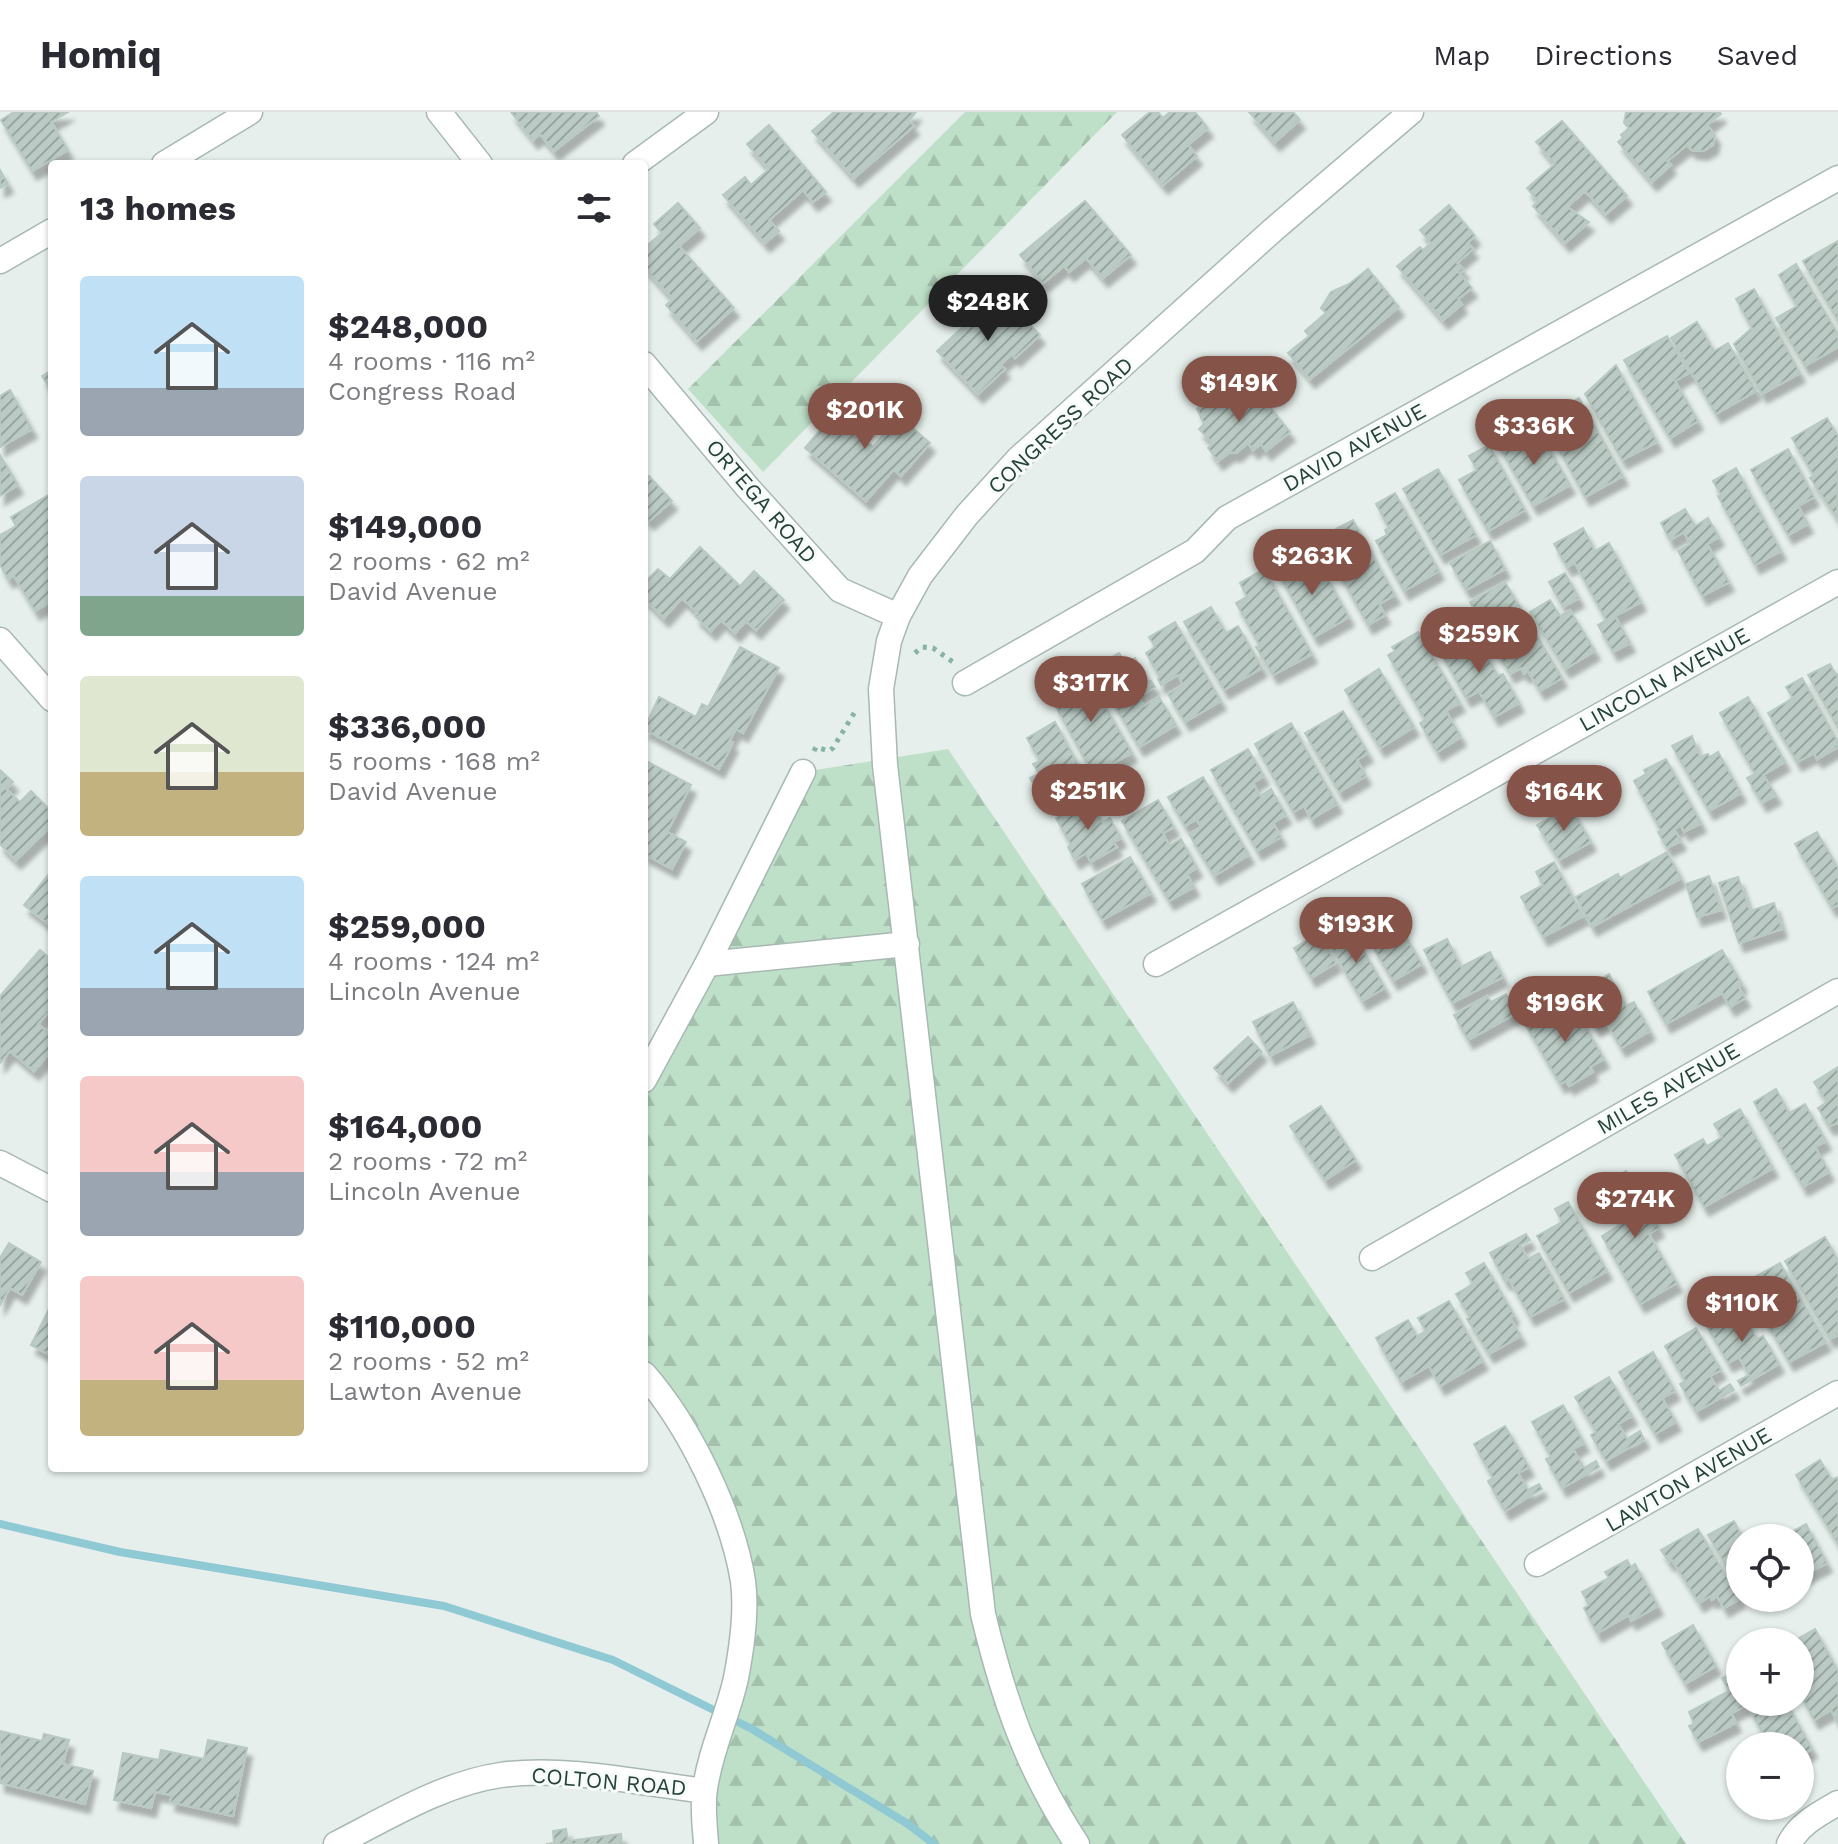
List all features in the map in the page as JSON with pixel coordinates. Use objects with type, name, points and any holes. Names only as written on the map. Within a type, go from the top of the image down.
[{"type":"street","points":[[171,160],[250,112]]},
{"type":"street","points":[[439,112],[477,160]]},
{"type":"street","points":[[640,160],[706,112]]},
{"type":"street","name":"CONGRESS ROAD","points":[[1077,1844],[1039,1782],[1020,1739],[1000,1685],[983,1614],[885,765],[881,689],[889,641],[898,616],[920,576],[967,515],[1018,459],[1273,230],[1411,112]]},
{"type":"street","name":"DAVID AVENUE","points":[[965,683],[1195,551],[1227,518],[1838,178]]},
{"type":"street","points":[[0,261],[48,233]]},
{"type":"street","name":"ORTEGA ROAD","points":[[648,369],[748,488],[840,590],[898,616]]},
{"type":"street","name":"LINCOLN AVENUE","points":[[1156,964],[1838,582]]},
{"type":"street","points":[[0,640],[48,694]]},
{"type":"street","points":[[648,1068],[707,964],[803,772]]},
{"type":"street","points":[[707,964],[907,944]]},
{"type":"street","name":"MILES AVENUE","points":[[1372,1258],[1838,991]]},
{"type":"street","points":[[0,1163],[48,1188]]},
{"type":"street","points":[[648,1378],[682,1425],[709,1477],[730,1532],[743,1580],[744,1609],[737,1673],[704,1791],[706,1844]]},
{"type":"street","name":"LAWTON AVENUE","points":[[1537,1564],[1838,1393]]},
{"type":"street","name":"COLTON ROAD","points":[[336,1844],[464,1784],[499,1775],[537,1771],[704,1791]]},
{"type":"street","points":[[1789,1844],[1809,1820],[1838,1803]]},
{"type":"path","points":[[911,659],[922,647],[933,648],[953,662],[965,683]]},
{"type":"path","points":[[803,772],[816,747],[829,751],[833,748],[859,704]]},
{"type":"green space","points":[[965,112],[1117,112],[763,472],[688,389]]},
{"type":"green space","points":[[948,749],[1686,1844],[706,1844],[737,1673],[730,1532],[648,1381],[648,1072],[803,772]]},
{"type":"building","points":[[14,112],[68,112],[51,122],[68,150],[32,171],[1,120]]},
{"type":"building","points":[[511,112],[596,112],[599,116],[554,151],[540,134],[533,140]]},
{"type":"building","points":[[834,112],[916,112],[909,121],[914,126],[854,178],[812,131]]},
{"type":"building","points":[[1150,112],[1158,112],[1163,118],[1170,112],[1195,112],[1208,128],[1188,145],[1197,156],[1163,185],[1122,135]]},
{"type":"building","points":[[1249,112],[1293,112],[1300,120],[1275,142]]},
{"type":"building","points":[[1626,112],[1721,114],[1707,125],[1715,135],[1713,145],[1703,151],[1692,150],[1687,145],[1667,161],[1671,165],[1652,182],[1618,142],[1629,128],[1624,123]]},
{"type":"building","points":[[1562,121],[1627,196],[1606,214],[1585,191],[1567,207],[1589,222],[1565,243],[1533,206],[1538,201],[1527,188],[1555,164],[1536,142]]},
{"type":"building","points":[[769,125],[826,192],[813,202],[803,190],[769,220],[779,231],[765,243],[723,195],[745,177],[751,185],[769,169],[747,144]]},
{"type":"building","points":[[0,170],[8,184],[0,188]]},
{"type":"building","points":[[1085,201],[1131,255],[1103,278],[1086,258],[1069,272],[1064,266],[1043,283],[1020,255]]},
{"type":"building","points":[[678,203],[700,228],[679,246],[734,308],[697,341],[666,305],[673,299],[648,271],[648,245],[662,233],[654,224]]},
{"type":"building","points":[[1449,205],[1475,236],[1467,243],[1473,249],[1457,263],[1464,270],[1459,273],[1472,288],[1458,299],[1462,304],[1443,320],[1397,266],[1420,247],[1423,250],[1431,243],[1420,230]]},
{"type":"building","points":[[1838,241],[1838,321],[1803,261]]},
{"type":"building","points":[[1796,264],[1838,334],[1838,347],[1805,366],[1776,318],[1797,306],[1779,275]]},
{"type":"building","points":[[1368,269],[1399,307],[1310,379],[1288,353],[1309,336],[1305,331],[1326,313],[1321,308],[1331,292],[1349,284]]},
{"type":"building","points":[[1754,289],[1800,373],[1762,394],[1734,344],[1752,328],[1736,299]]},
{"type":"building","points":[[999,293],[1040,335],[1015,358],[1012,354],[1000,365],[1005,369],[978,394],[937,351]]},
{"type":"building","points":[[1697,322],[1714,351],[1728,343],[1756,391],[1716,414],[1671,338]]},
{"type":"building","points":[[1667,336],[1689,373],[1675,381],[1698,421],[1670,438],[1624,360]]},
{"type":"building","points":[[1616,365],[1657,442],[1622,460],[1585,394]]},
{"type":"building","points":[[1221,385],[1238,400],[1246,398],[1252,407],[1263,398],[1290,432],[1266,451],[1261,444],[1253,450],[1248,443],[1236,453],[1230,452],[1218,461],[1208,448],[1213,444],[1199,429],[1204,424],[1197,409]]},
{"type":"building","points":[[10,390],[32,429],[0,447],[0,396]]},
{"type":"building","points":[[1579,398],[1623,476],[1585,497],[1542,418]]},
{"type":"building","points":[[844,402],[869,423],[859,435],[873,447],[899,416],[930,443],[901,476],[894,469],[866,501],[805,448]]},
{"type":"building","points":[[1827,418],[1838,436],[1837,518],[1810,478],[1814,476],[1792,438]]},
{"type":"building","points":[[1516,430],[1524,444],[1541,434],[1570,485],[1533,506],[1496,441]]},
{"type":"building","points":[[1489,445],[1525,510],[1488,531],[1459,480],[1477,470],[1469,456]]},
{"type":"building","points":[[1788,449],[1814,497],[1798,506],[1808,524],[1788,535],[1751,470]]},
{"type":"building","points":[[0,455],[18,485],[0,496]]},
{"type":"building","points":[[1736,468],[1781,551],[1755,565],[1713,481]]},
{"type":"building","points":[[1438,469],[1476,535],[1440,555],[1403,489]]},
{"type":"building","points":[[648,477],[672,501],[649,521],[648,520]]},
{"type":"building","points":[[1395,493],[1439,571],[1404,591],[1376,541],[1387,535],[1385,530],[1389,528],[1376,504]]},
{"type":"building","points":[[48,495],[48,603],[35,611],[14,576],[8,579],[0,565],[0,535],[16,526],[11,517]]},
{"type":"building","points":[[1685,509],[1695,526],[1708,518],[1719,537],[1707,544],[1729,582],[1702,596],[1678,551],[1690,544],[1684,532],[1670,540],[1661,523]]},
{"type":"building","points":[[1353,520],[1395,595],[1379,604],[1385,615],[1368,625],[1334,564],[1345,557],[1343,553],[1348,550],[1336,529]]},
{"type":"building","points":[[1583,528],[1595,551],[1609,543],[1641,602],[1615,616],[1630,643],[1613,652],[1598,625],[1606,620],[1575,563],[1567,567],[1554,544]]},
{"type":"building","points":[[1490,541],[1505,569],[1466,590],[1450,563]]},
{"type":"building","points":[[700,547],[740,586],[754,571],[784,600],[756,630],[746,621],[735,633],[721,620],[711,631],[682,598],[664,618],[648,602],[648,579],[658,569],[670,579]]},
{"type":"building","points":[[1293,554],[1305,576],[1310,573],[1313,578],[1324,572],[1349,617],[1314,637],[1274,565]]},
{"type":"building","points":[[1264,569],[1312,654],[1273,675],[1236,603],[1247,597],[1240,583]]},
{"type":"building","points":[[1565,573],[1579,598],[1563,607],[1549,582]]},
{"type":"building","points":[[1505,582],[1562,678],[1540,691],[1528,671],[1524,674],[1521,668],[1510,674],[1495,648],[1510,640],[1504,628],[1490,636],[1470,602]]},
{"type":"building","points":[[1550,600],[1560,616],[1570,610],[1595,651],[1565,669],[1530,612]]},
{"type":"building","points":[[1211,607],[1226,633],[1238,626],[1262,668],[1224,690],[1184,622]]},
{"type":"building","points":[[1175,622],[1221,701],[1185,722],[1168,694],[1183,685],[1178,675],[1161,685],[1160,677],[1146,653],[1155,647],[1149,637]]},
{"type":"building","points":[[1418,632],[1460,703],[1446,711],[1461,737],[1437,752],[1420,723],[1425,720],[1388,655],[1395,651],[1392,647]]},
{"type":"building","points":[[1474,633],[1498,676],[1503,674],[1519,703],[1494,717],[1479,691],[1466,698],[1440,651]]},
{"type":"building","points":[[740,647],[779,668],[743,733],[736,729],[729,741],[733,743],[719,769],[648,731],[648,720],[659,697],[696,717],[702,704],[708,707]]},
{"type":"building","points":[[1119,653],[1125,663],[1135,658],[1155,687],[1138,697],[1144,706],[1159,697],[1176,725],[1139,747],[1093,668]]},
{"type":"building","points":[[1830,664],[1838,674],[1838,728],[1808,675]]},
{"type":"building","points":[[1379,669],[1414,727],[1380,748],[1345,690]]},
{"type":"building","points":[[1085,671],[1132,753],[1093,774],[1055,705],[1067,698],[1059,686]]},
{"type":"building","points":[[1802,678],[1838,747],[1817,759],[1814,753],[1797,762],[1768,713],[1793,698],[1786,687]]},
{"type":"building","points":[[1748,697],[1785,762],[1763,775],[1776,795],[1762,803],[1747,778],[1755,774],[1720,713]]},
{"type":"building","points":[[1343,711],[1368,753],[1357,760],[1366,776],[1339,792],[1305,733]]},
{"type":"building","points":[[1055,722],[1087,781],[1045,804],[1030,778],[1039,774],[1033,764],[1040,761],[1027,738]]},
{"type":"building","points":[[1291,723],[1337,804],[1311,819],[1304,806],[1293,812],[1255,744]]},
{"type":"building","points":[[1692,736],[1700,757],[1708,754],[1710,757],[1718,752],[1741,793],[1709,811],[1672,746]]},
{"type":"building","points":[[1248,749],[1264,776],[1253,783],[1260,796],[1271,789],[1286,815],[1273,823],[1281,837],[1257,851],[1211,770]]},
{"type":"building","points":[[1666,759],[1701,823],[1684,832],[1681,825],[1674,829],[1681,841],[1667,848],[1634,781],[1646,774],[1644,770]]},
{"type":"building","points":[[648,762],[691,785],[667,832],[686,842],[672,869],[648,856]]},
{"type":"building","points":[[0,770],[13,782],[6,789],[20,802],[31,791],[48,808],[48,829],[16,860],[0,844]]},
{"type":"building","points":[[1203,777],[1249,855],[1214,876],[1189,834],[1201,827],[1197,819],[1185,826],[1168,797]]},
{"type":"building","points":[[1088,799],[1102,822],[1110,818],[1121,838],[1113,842],[1117,847],[1091,862],[1086,853],[1075,860],[1068,847],[1071,845],[1056,818]]},
{"type":"building","points":[[1158,800],[1174,827],[1163,833],[1169,846],[1181,839],[1197,868],[1187,874],[1194,887],[1169,901],[1122,821]]},
{"type":"building","points":[[1570,806],[1591,842],[1559,860],[1537,825]]},
{"type":"building","points":[[1817,832],[1838,868],[1838,905],[1832,908],[1795,844]]},
{"type":"building","points":[[1667,852],[1681,878],[1592,927],[1576,897],[1618,874],[1620,878]]},
{"type":"building","points":[[1130,857],[1151,893],[1102,920],[1082,884]]},
{"type":"building","points":[[1554,862],[1583,916],[1543,937],[1521,897],[1543,885],[1536,872]]},
{"type":"building","points":[[48,875],[48,924],[24,905]]},
{"type":"building","points":[[1709,876],[1721,910],[1697,917],[1686,884]]},
{"type":"building","points":[[1738,877],[1750,911],[1774,903],[1782,929],[1739,943],[1719,883]]},
{"type":"building","points":[[1351,929],[1385,988],[1362,1001],[1328,942]]},
{"type":"building","points":[[1402,930],[1422,964],[1393,981],[1373,947]]},
{"type":"building","points":[[1319,933],[1336,963],[1311,978],[1294,948]]},
{"type":"building","points":[[1447,939],[1461,967],[1490,952],[1503,977],[1452,1003],[1424,950]]},
{"type":"building","points":[[40,950],[48,957],[48,1013],[38,1024],[48,1033],[48,1055],[34,1071],[10,1051],[0,1063],[0,996]]},
{"type":"building","points":[[1722,950],[1742,984],[1738,986],[1745,998],[1730,1007],[1722,993],[1666,1024],[1648,992]]},
{"type":"building","points":[[1609,974],[1626,1006],[1634,1002],[1650,1031],[1621,1048],[1606,1022],[1595,1028],[1576,992]]},
{"type":"building","points":[[1506,994],[1517,1013],[1468,1040],[1454,1015],[1487,996],[1491,1002]]},
{"type":"building","points":[[1571,1001],[1604,1059],[1590,1067],[1593,1072],[1569,1086],[1566,1081],[1560,1084],[1525,1024]]},
{"type":"building","points":[[1293,1002],[1310,1035],[1270,1056],[1253,1022]]},
{"type":"building","points":[[1248,1037],[1262,1052],[1228,1083],[1214,1068]]},
{"type":"building","points":[[1838,1067],[1838,1123],[1829,1126],[1818,1108],[1827,1102],[1814,1082]]},
{"type":"building","points":[[1776,1089],[1789,1113],[1805,1104],[1826,1141],[1815,1147],[1829,1172],[1803,1187],[1754,1102]]},
{"type":"building","points":[[1321,1106],[1356,1160],[1325,1180],[1290,1126]]},
{"type":"building","points":[[1740,1109],[1773,1168],[1704,1207],[1675,1155],[1703,1139],[1707,1146],[1722,1137],[1714,1124]]},
{"type":"building","points":[[1626,1171],[1659,1228],[1649,1234],[1677,1283],[1640,1304],[1602,1236],[1620,1225],[1598,1187]]},
{"type":"building","points":[[1568,1202],[1607,1271],[1569,1293],[1537,1236],[1562,1222],[1555,1209]]},
{"type":"building","points":[[1526,1234],[1530,1240],[1520,1245],[1528,1259],[1539,1253],[1564,1299],[1530,1317],[1490,1253]]},
{"type":"building","points":[[1825,1237],[1838,1260],[1838,1335],[1830,1339],[1785,1261]]},
{"type":"building","points":[[9,1243],[41,1262],[22,1295],[10,1288],[0,1305],[0,1258]]},
{"type":"building","points":[[1484,1263],[1514,1315],[1510,1318],[1521,1336],[1489,1354],[1467,1319],[1470,1317],[1456,1294],[1473,1284],[1466,1273]]},
{"type":"building","points":[[1780,1263],[1826,1342],[1789,1362],[1744,1283]]},
{"type":"building","points":[[1449,1301],[1483,1361],[1440,1386],[1429,1366],[1401,1382],[1376,1338],[1408,1320],[1417,1336],[1426,1331],[1418,1318]]},
{"type":"building","points":[[1737,1305],[1757,1339],[1763,1336],[1779,1364],[1741,1386],[1738,1381],[1749,1375],[1739,1357],[1728,1363],[1705,1323]]},
{"type":"building","points":[[48,1311],[48,1354],[31,1345]]},
{"type":"building","points":[[1696,1328],[1721,1370],[1710,1376],[1719,1391],[1730,1384],[1734,1390],[1696,1412],[1680,1384],[1685,1381],[1665,1346]]},
{"type":"building","points":[[1653,1352],[1675,1391],[1662,1398],[1676,1422],[1655,1434],[1619,1372]]},
{"type":"building","points":[[1609,1377],[1632,1416],[1618,1424],[1627,1439],[1640,1431],[1644,1439],[1606,1461],[1591,1435],[1596,1432],[1575,1397]]},
{"type":"building","points":[[1563,1405],[1584,1443],[1573,1449],[1584,1468],[1596,1461],[1599,1467],[1562,1488],[1546,1459],[1551,1457],[1532,1422]]},
{"type":"building","points":[[1505,1426],[1529,1467],[1518,1473],[1528,1490],[1539,1484],[1542,1489],[1505,1511],[1488,1481],[1493,1478],[1474,1444]]},
{"type":"building","points":[[1820,1460],[1832,1480],[1838,1477],[1838,1544],[1796,1475]]},
{"type":"building","points":[[1726,1525],[1726,1566],[1708,1535]]},
{"type":"building","points":[[1698,1529],[1726,1576],[1726,1607],[1717,1596],[1712,1600],[1710,1596],[1699,1603],[1672,1560],[1669,1562],[1661,1550]]},
{"type":"building","points":[[1814,1539],[1827,1563],[1814,1570]]},
{"type":"building","points":[[1627,1560],[1631,1567],[1635,1564],[1658,1606],[1631,1621],[1629,1615],[1597,1633],[1584,1608],[1589,1605],[1582,1592],[1609,1578],[1605,1572]]},
{"type":"building","points":[[1693,1625],[1716,1666],[1685,1684],[1662,1643]]},
{"type":"building","points":[[1814,1630],[1838,1671],[1838,1723],[1831,1710],[1814,1720],[1812,1716]]},
{"type":"building","points":[[1726,1693],[1726,1716],[1732,1716],[1736,1723],[1698,1742],[1689,1726],[1694,1724],[1689,1712]]},
{"type":"building","points":[[1753,1716],[1794,1716],[1803,1732],[1762,1732]]},
{"type":"building","points":[[0,1731],[42,1741],[44,1734],[69,1740],[63,1764],[93,1771],[85,1804],[0,1783]]},
{"type":"building","points":[[208,1740],[247,1748],[233,1816],[170,1802],[172,1795],[155,1792],[151,1808],[114,1800],[123,1753],[159,1760],[161,1750],[204,1759]]},
{"type":"building","points":[[566,1829],[568,1841],[621,1834],[622,1844],[546,1844],[554,1843],[553,1831]]},
{"type":"waterway","points":[[0,1524],[120,1552],[444,1606],[613,1660],[752,1729],[908,1824],[934,1844]]}]
